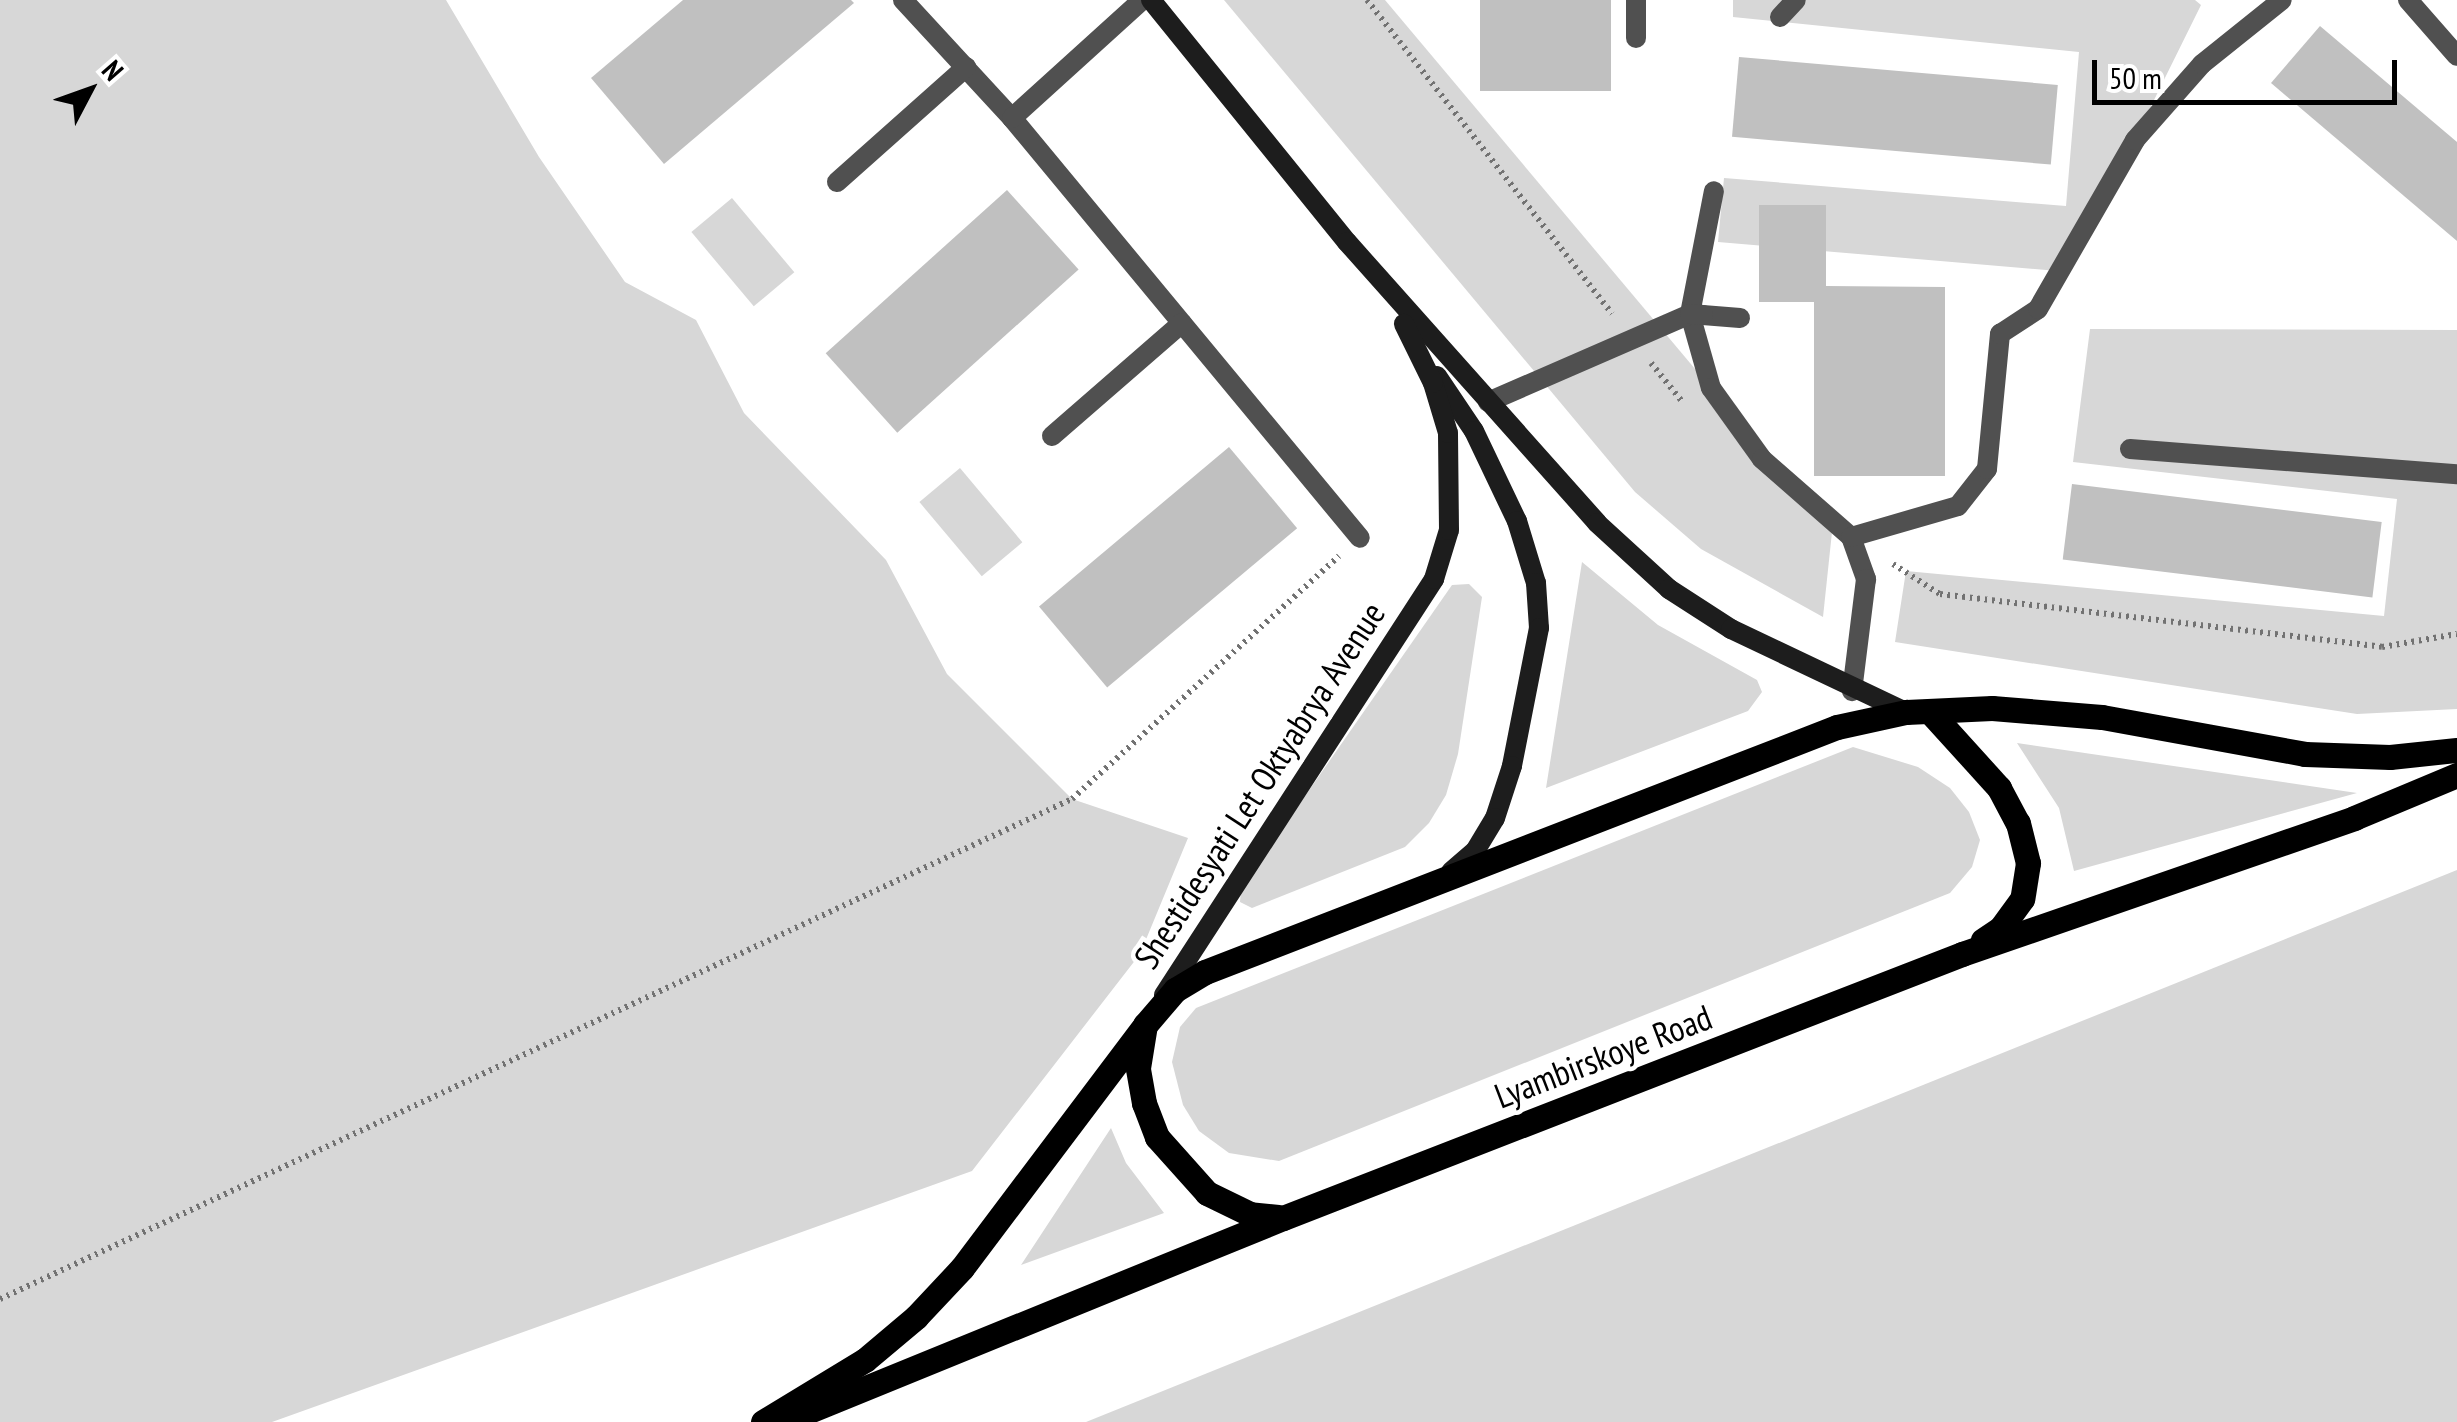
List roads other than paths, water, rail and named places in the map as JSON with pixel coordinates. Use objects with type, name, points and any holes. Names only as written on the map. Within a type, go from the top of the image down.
[{"type":"main road","name":"Shestidesyati Let Oktyabrya Avenue","points":[[1151,0],[1347,242],[1596,523],[1669,589],[1852,691],[1919,713],[1999,788],[2018,823],[2028,862],[2022,899],[2001,928],[1962,954]]},
{"type":"main road","name":"Shestidesyati Let Oktyabrya Avenue","points":[[1347,242],[1474,432],[1517,522],[1536,583],[1539,628],[1512,766],[1495,818],[1476,850],[1410,895]]},
{"type":"main road","name":"Shestidesyati Let Oktyabrya Avenue","points":[[1283,1218],[1250,1214],[1207,1193],[1158,1137],[1138,1068],[1149,1018],[1434,579],[1449,530],[1448,433],[1433,383],[1404,324]]},
{"type":"main road","points":[[763,1422],[866,1360],[916,1317],[962,1268],[1149,1018],[1206,972],[1837,727],[1919,713],[1992,708],[2102,717],[2305,754],[2390,758],[2457,750]]},
{"type":"main road","name":"Lyambirskoye Road","points":[[782,1422],[1283,1218],[1962,954],[2354,818],[2457,775]]},
{"type":"lane","points":[[903,0],[1012,118],[1360,538]]},
{"type":"lane","points":[[1012,118],[1142,0]]},
{"type":"lane","points":[[1636,0],[1636,38]]},
{"type":"lane","points":[[1780,18],[1796,0]]},
{"type":"lane","points":[[1850,537],[1958,506],[1987,469],[2000,334],[2038,309],[2134,140],[2202,64],[2282,0]]},
{"type":"lane","points":[[2408,0],[2457,56]]},
{"type":"lane","points":[[837,182],[966,67]]},
{"type":"lane","points":[[1714,191],[1690,314],[1710,388],[1751,445],[1850,537],[1866,579],[1852,691]]},
{"type":"lane","points":[[1488,402],[1690,314],[1740,318]]},
{"type":"lane","points":[[1052,436],[1182,323]]},
{"type":"lane","points":[[2130,450],[2457,474]]}]
